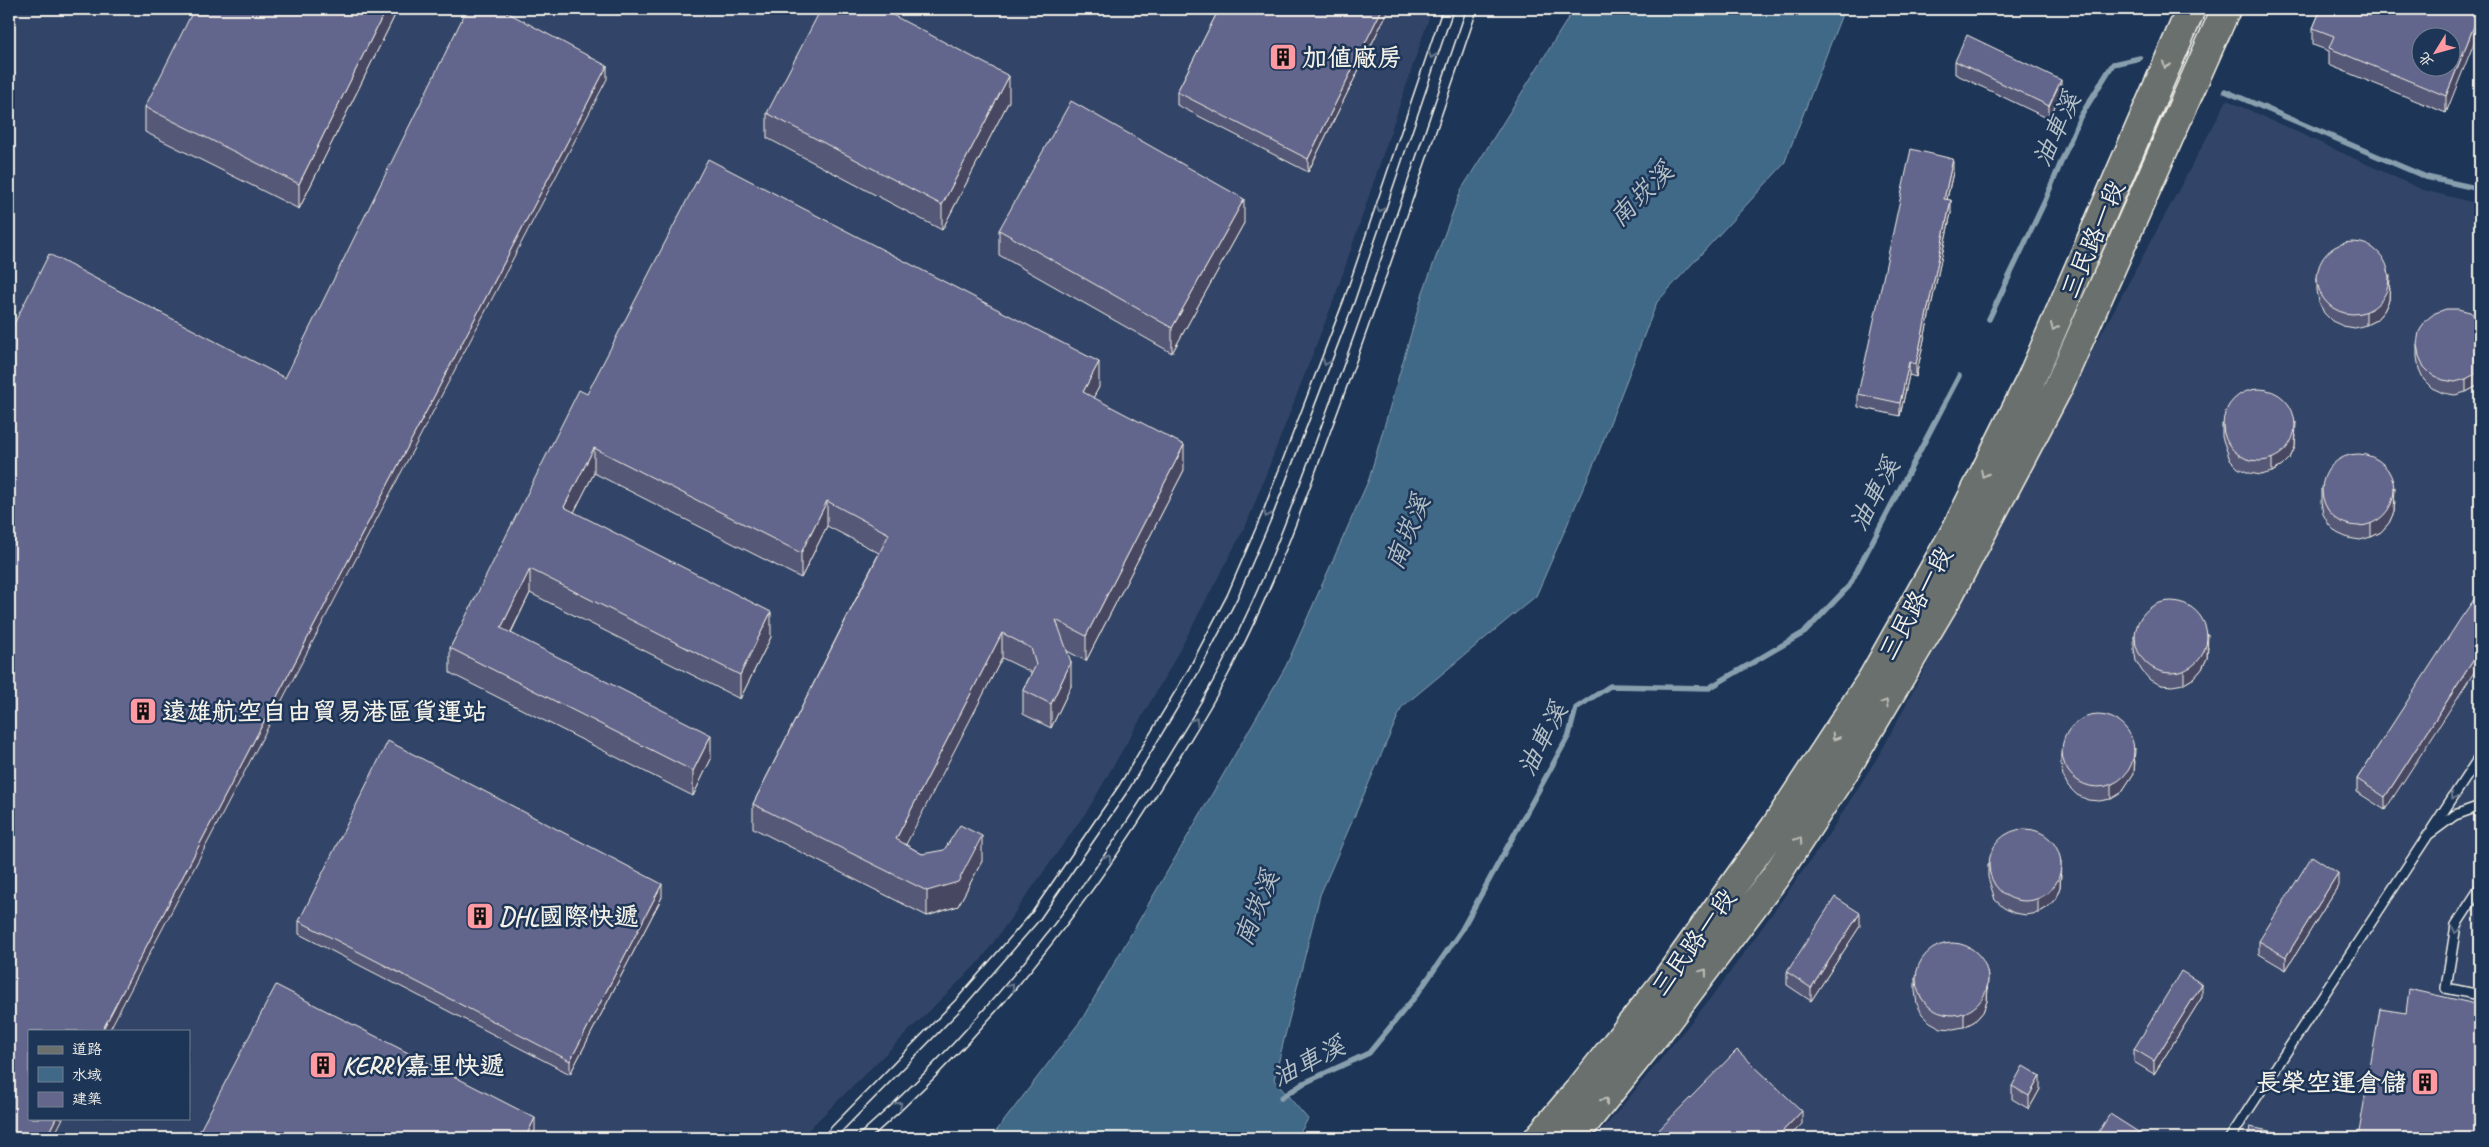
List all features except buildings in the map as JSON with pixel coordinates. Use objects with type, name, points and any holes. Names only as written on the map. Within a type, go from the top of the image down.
[{"type":"main road","name":"三民路一段","points":[[1538,1138],[1584,1084],[1667,979],[1775,827],[1872,679],[1957,528],[2031,379],[2191,9]]},
{"type":"main road","name":"三民路一段","points":[[1573,1138],[1648,1046],[1775,877],[1847,767],[1950,593],[2058,388],[2226,9]]},
{"type":"lane","points":[[828,1138],[961,1002],[1035,917],[1123,789],[1194,670],[1232,597],[1275,494],[1349,301],[1448,9]]},
{"type":"lane","points":[[863,1138],[930,1075],[1003,997],[1067,916],[1139,814],[1231,660],[1266,586],[1375,297],[1472,9]]},
{"type":"lane","points":[[2230,1138],[2480,756]]},
{"type":"lane","points":[[2428,835],[2455,815],[2480,806]]},
{"type":"lane","points":[[2480,888],[2456,925],[2446,988],[2480,995]]},
{"type":"shaded area","points":[[9,9],[1432,9],[1336,294],[1247,523],[1170,668],[1089,808],[981,960],[800,1138],[9,1138]]},
{"type":"shaded area","points":[[2227,100],[2423,190],[2480,204],[2480,1138],[1596,1138],[1718,989],[1825,840],[1882,750],[2080,373]]},
{"type":"water","name":"南崁溪","points":[[1574,9],[1844,9],[1784,164],[1657,302],[1596,459],[1536,596],[1402,707],[1320,895],[1274,1080],[1308,1119],[1297,1138],[991,1138],[1082,1019],[1286,666],[1369,479],[1423,292],[1461,190]]},
{"type":"waterway","name":"油車溪","points":[[1989,319],[2044,203],[2080,117],[2113,64],[2140,58]]},
{"type":"waterway","name":"油車溪","points":[[2225,91],[2426,177],[2480,189]]},
{"type":"waterway","name":"油車溪","points":[[1281,1098],[1304,1083],[1369,1053],[1418,993],[1461,931],[1569,735],[1576,708],[1610,686],[1709,688],[1805,632],[1849,586],[1959,376]]},
{"type":"place","name":"加值廠房","points":[[1283,57]]},
{"type":"place","name":"遠雄航空自由貿易港區貨運站","points":[[143,711]]},
{"type":"place","name":"DHL國際快遞","points":[[480,916]]},
{"type":"place","name":"KERRY嘉里快遞","points":[[323,1065]]},
{"type":"place","name":"長榮空運倉儲","points":[[2425,1082]]}]
